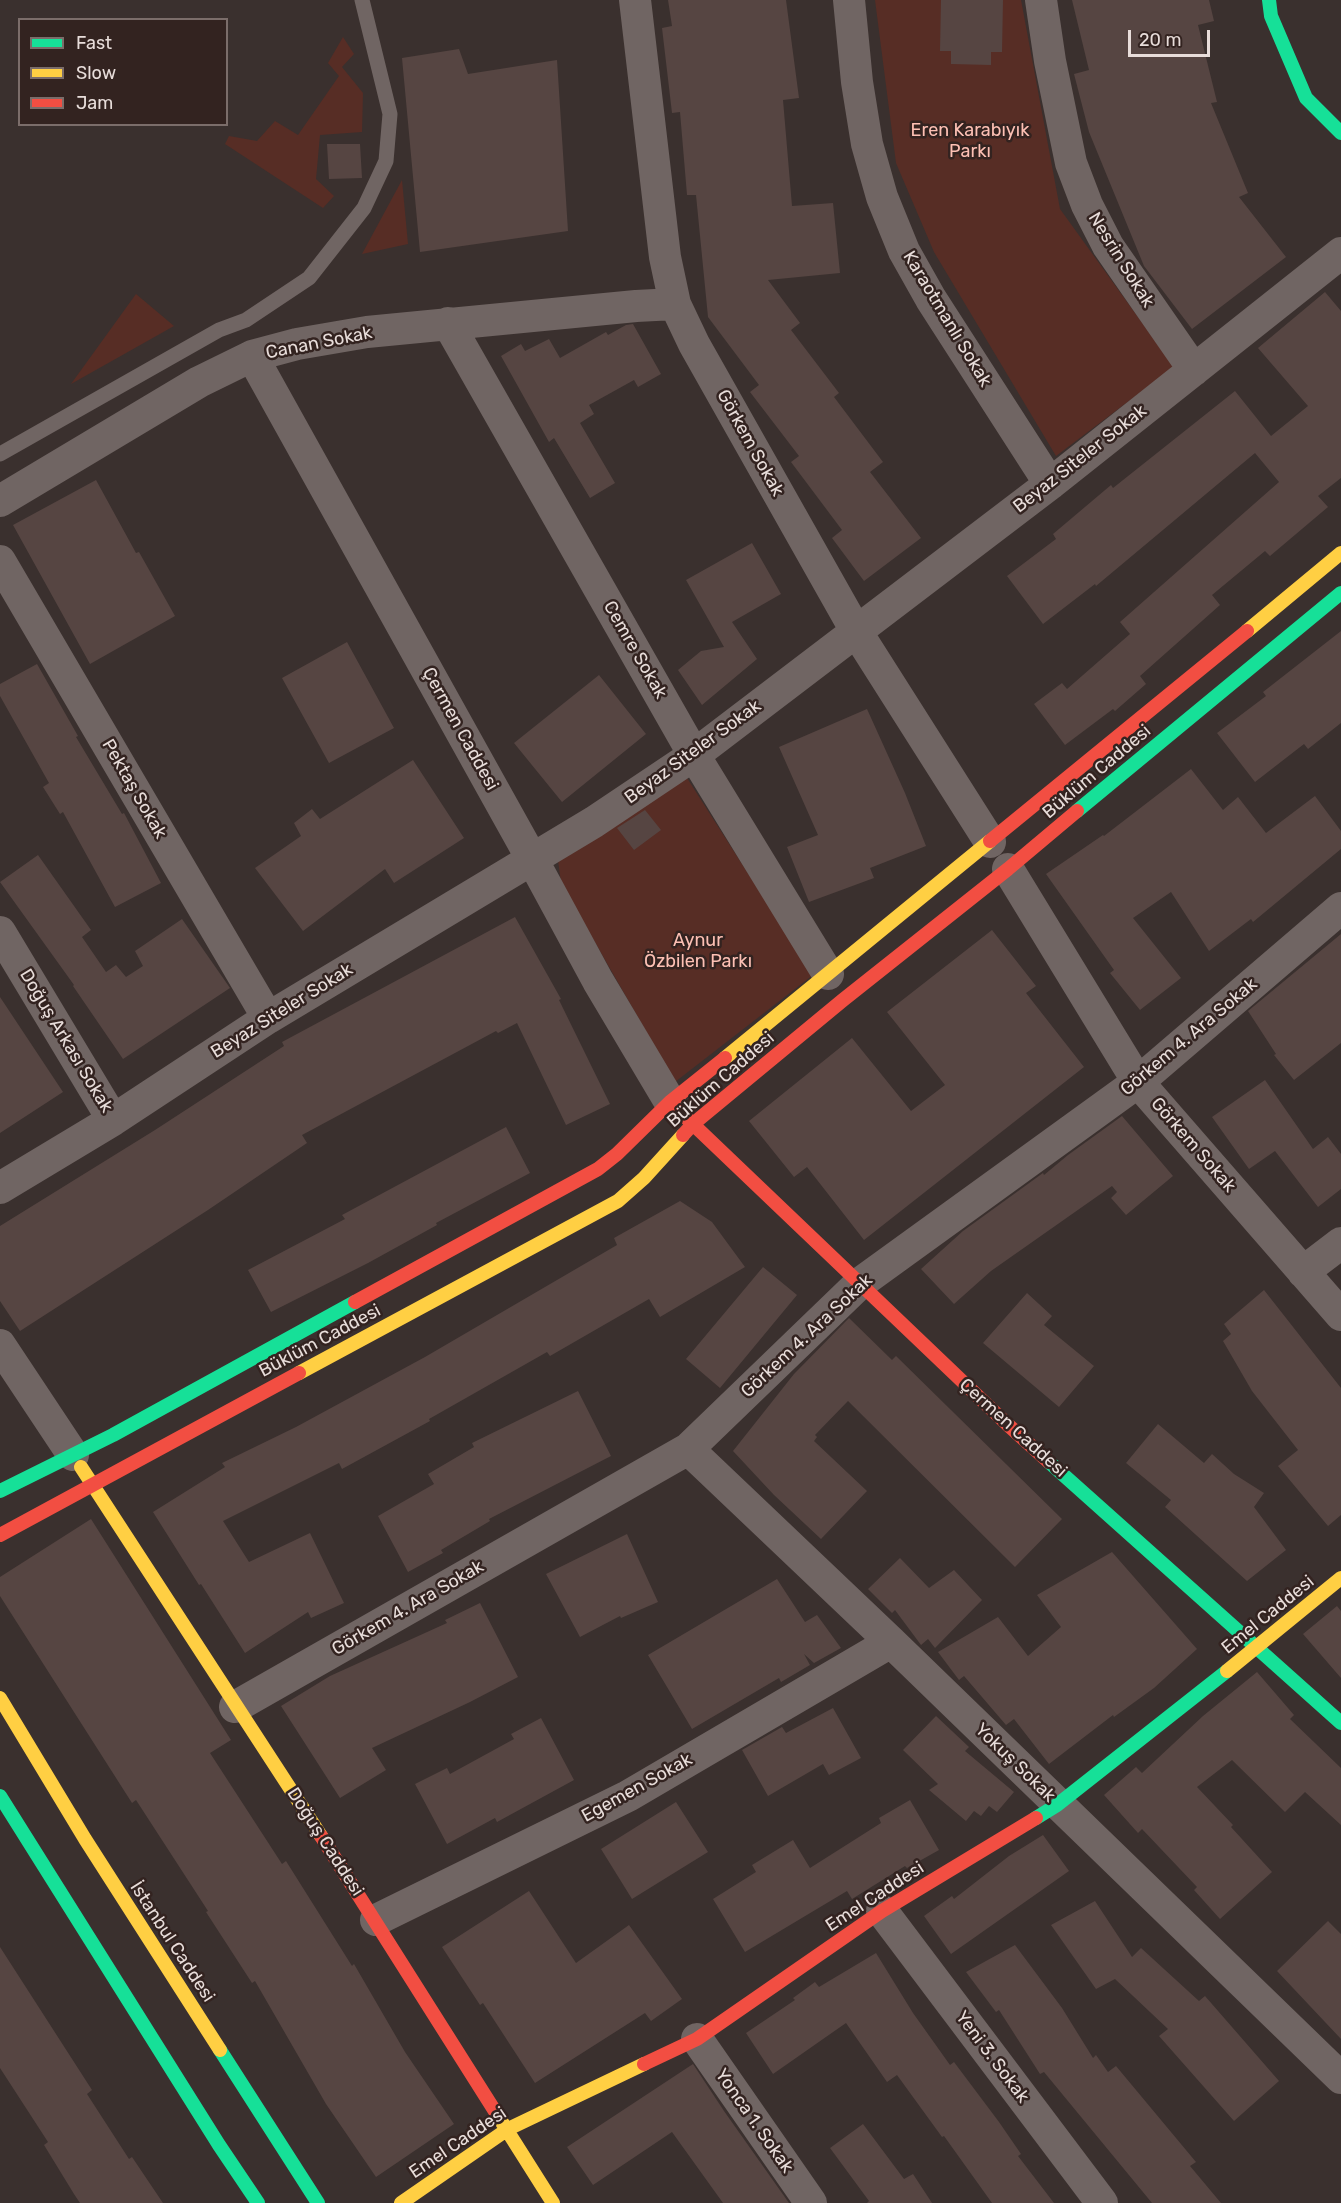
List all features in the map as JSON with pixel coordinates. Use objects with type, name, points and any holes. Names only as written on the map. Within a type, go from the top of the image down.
[{"type":"main road","points":[[1269,0],[1271,15],[1306,98],[1341,133]]},
{"type":"main road","name":"Büklüm Caddesi","points":[[0,1535],[618,1201],[644,1178],[693,1124],[843,1000],[999,855],[1341,553]]},
{"type":"main road","name":"Büklüm Caddesi","points":[[0,1491],[73,1455],[598,1169],[617,1154],[670,1102],[828,974],[999,855],[1341,593]]},
{"type":"main road","name":"Çermen Caddesi","points":[[670,1102],[1007,1424],[1341,1723]]},
{"type":"main road","name":"Doğuş Caddesi","points":[[73,1455],[235,1707],[376,1920],[553,2203]]},
{"type":"main road","name":"Emel Caddesi","points":[[401,2203],[508,2129],[697,2038],[882,1911],[1057,1804],[1258,1647],[1341,1578]]},
{"type":"main road","name":"İstanbul Caddesi","points":[[0,1698],[85,1839],[318,2203]]},
{"type":"main road","points":[[0,1796],[219,2145],[258,2203]]},
{"type":"street","name":"Görkem Sokak","points":[[635,0],[665,257],[675,304],[699,354],[856,631],[999,855],[1138,1082],[1341,1315]]},
{"type":"street","name":"Karaotmanlı Sokak","points":[[849,0],[857,82],[867,144],[882,197],[900,240],[931,299],[1050,484]]},
{"type":"street","name":"Nesrin Sokak","points":[[1041,0],[1050,61],[1071,163],[1087,205],[1108,246],[1194,370]]},
{"type":"street","name":"Beyaz Siteler Sokak","points":[[0,1188],[113,1120],[268,1018],[594,822],[694,755],[1050,484],[1341,253]]},
{"type":"street","name":"Canan Sokak","points":[[0,501],[199,382],[252,356],[297,344],[367,332],[675,304]]},
{"type":"street","name":"Cemre Sokak","points":[[448,323],[694,755],[828,974]]},
{"type":"street","name":"Çermen Caddesi","points":[[252,356],[598,981],[670,1102]]},
{"type":"street","name":"Pektaş Sokak","points":[[0,561],[268,1018]]},
{"type":"street","name":"Görkem 4. Ara Sokak","points":[[235,1707],[688,1449],[859,1284],[1138,1082],[1341,908]]},
{"type":"street","name":"Doğuş Arkası Sokak","points":[[0,932],[113,1120]]},
{"type":"street","points":[[1304,1272],[1341,1243]]},
{"type":"street","points":[[0,1345],[73,1455]]},
{"type":"street","name":"Yokuş Sokak","points":[[688,1449],[891,1642],[1341,2078]]},
{"type":"street","name":"Egemen Sokak","points":[[376,1920],[628,1796],[891,1642]]},
{"type":"street","name":"Yeni 3. Sokak","points":[[882,1911],[1102,2203]]},
{"type":"street","name":"Yonca 1. Sokak","points":[[697,2038],[810,2203]]},
{"type":"lane","points":[[0,454],[219,330],[246,320],[309,278],[364,208],[386,161],[390,114],[362,0]]},
{"type":"green space","name":"Eren Karabıyık Parkı","points":[[875,0],[1021,0],[1060,209],[1174,367],[1056,456],[934,252],[896,163]]},
{"type":"green space","points":[[343,37],[354,54],[342,67],[363,93],[362,132],[320,135],[316,179],[334,196],[323,208],[225,144],[229,136],[257,141],[275,121],[298,135],[339,76],[328,63]]},
{"type":"green space","points":[[402,180],[408,244],[362,254]]},
{"type":"green space","points":[[136,294],[174,326],[71,384]]},
{"type":"green space","name":"Aynur Özbilen Parkı","points":[[687,778],[813,975],[675,1082],[561,883],[558,860]]},
{"type":"building","points":[[668,0],[786,0],[799,98],[783,100],[792,206],[833,203],[840,273],[768,280],[800,323],[791,330],[839,393],[834,397],[883,462],[870,472],[921,538],[864,581],[832,538],[842,530],[791,462],[799,456],[750,392],[759,385],[708,317],[696,195],[687,195],[680,112],[672,113],[662,28],[672,26]]},
{"type":"building","points":[[941,0],[1003,0],[1002,52],[991,52],[991,65],[951,64],[951,51],[940,51]]},
{"type":"building","points":[[1072,0],[1209,0],[1214,21],[1198,25],[1217,102],[1211,103],[1248,193],[1239,197],[1286,257],[1192,329],[1144,266],[1089,132],[1074,74],[1089,70]]},
{"type":"building","points":[[459,49],[468,74],[557,60],[568,231],[420,252],[402,58]]},
{"type":"building","points":[[327,144],[360,144],[362,178],[329,179]]},
{"type":"building","points":[[1325,292],[1341,311],[1341,478],[1318,496],[1328,507],[1270,556],[1265,551],[1212,595],[1220,605],[1140,676],[1146,684],[1115,711],[1113,709],[1065,745],[1034,704],[1062,683],[1067,689],[1130,634],[1120,622],[1279,482],[1255,453],[1096,586],[1095,584],[1043,624],[1007,576],[1056,539],[1053,534],[1111,485],[1113,488],[1235,391],[1271,436],[1308,406],[1258,348]]},
{"type":"building","points":[[633,324],[661,374],[638,387],[634,380],[589,405],[594,414],[580,423],[615,483],[590,498],[554,438],[549,442],[501,356],[521,344],[525,351],[549,339],[560,358],[606,332],[608,335],[626,325]]},
{"type":"building","points":[[96,480],[136,553],[139,552],[175,616],[90,664],[13,525]]},
{"type":"building","points":[[752,543],[781,594],[732,622],[757,659],[702,705],[678,670],[701,651],[724,647],[686,580]]},
{"type":"building","points":[[1341,631],[1341,723],[1308,749],[1304,744],[1255,782],[1217,733],[1266,696],[1263,692]]},
{"type":"building","points":[[347,642],[394,728],[329,763],[282,678]]},
{"type":"building","points":[[37,664],[78,736],[76,737],[122,814],[124,813],[161,883],[115,907],[63,812],[60,814],[43,787],[49,783],[0,696],[0,684]]},
{"type":"building","points":[[599,675],[646,734],[562,802],[514,743]]},
{"type":"building","points":[[867,709],[926,846],[870,868],[874,878],[809,902],[787,847],[818,835],[779,747]]},
{"type":"building","points":[[413,760],[464,838],[394,883],[385,869],[303,931],[255,868],[301,836],[294,823],[312,809],[320,819]]},
{"type":"building","points":[[1191,769],[1223,810],[1238,797],[1266,833],[1315,796],[1341,831],[1341,849],[1253,922],[1251,919],[1209,951],[1171,892],[1133,918],[1181,978],[1140,1010],[1110,973],[1114,970],[1046,874],[1104,836]]},
{"type":"building","points":[[645,810],[661,830],[634,850],[617,828]]},
{"type":"building","points":[[38,855],[91,930],[82,937],[106,972],[116,965],[126,977],[143,966],[135,951],[182,919],[230,988],[123,1059],[74,985],[0,882]]},
{"type":"building","points":[[515,917],[561,999],[559,1000],[610,1104],[566,1125],[517,1023],[498,1033],[496,1031],[302,1135],[307,1143],[20,1331],[0,1301],[0,1226],[155,1130],[284,1046],[282,1042]]},
{"type":"building","points":[[992,930],[1036,986],[1026,993],[1084,1067],[864,1240],[807,1167],[794,1177],[749,1121],[852,1038],[911,1111],[945,1085],[887,1012]]},
{"type":"building","points":[[1341,934],[1341,1043],[1294,1080],[1274,1055],[1276,1054],[1248,1011]]},
{"type":"building","points":[[0,997],[63,1092],[0,1133]]},
{"type":"building","points":[[1265,1080],[1313,1149],[1328,1137],[1341,1154],[1341,1189],[1318,1207],[1275,1151],[1249,1169],[1212,1117]]},
{"type":"building","points":[[1122,1116],[1173,1176],[1126,1215],[1111,1198],[1117,1192],[1112,1186],[991,1271],[954,1304],[921,1269],[963,1231],[1043,1173],[1044,1175]]},
{"type":"building","points":[[506,1127],[530,1173],[436,1223],[437,1225],[368,1263],[271,1312],[248,1270],[345,1219],[342,1215]]},
{"type":"building","points":[[680,1201],[712,1222],[745,1267],[660,1317],[649,1299],[550,1356],[547,1352],[429,1419],[430,1421],[342,1469],[339,1463],[223,1521],[249,1562],[310,1533],[344,1603],[311,1618],[308,1612],[245,1653],[153,1512],[225,1467],[222,1463],[296,1427],[425,1357],[617,1245],[614,1238]]},
{"type":"building","points":[[763,1267],[797,1295],[720,1388],[686,1359]]},
{"type":"building","points":[[1264,1290],[1341,1388],[1341,1515],[1328,1526],[1278,1466],[1298,1450],[1252,1391],[1223,1341],[1231,1334],[1224,1324]]},
{"type":"building","points":[[1027,1293],[1052,1316],[1044,1325],[1094,1366],[1059,1407],[983,1343]]},
{"type":"building","points":[[849,1318],[892,1360],[896,1356],[1062,1519],[1015,1567],[848,1401],[815,1435],[817,1437],[814,1441],[867,1491],[821,1539],[774,1495],[733,1451],[794,1374]]},
{"type":"building","points":[[578,1391],[611,1456],[489,1519],[490,1521],[441,1550],[443,1553],[408,1572],[378,1516],[434,1484],[428,1474],[474,1447],[472,1443]]},
{"type":"building","points":[[1158,1424],[1204,1463],[1212,1454],[1234,1474],[1264,1493],[1254,1507],[1286,1550],[1247,1581],[1165,1507],[1171,1500],[1126,1463]]},
{"type":"building","points":[[91,1519],[231,1740],[210,1753],[282,1864],[286,1861],[352,1966],[354,1964],[405,2052],[454,2124],[376,2177],[326,2104],[255,1981],[252,1983],[136,1800],[132,1803],[0,1596],[0,1577]]},
{"type":"building","points":[[627,1534],[658,1602],[621,1618],[620,1616],[580,1637],[546,1574]]},
{"type":"building","points":[[1112,1552],[1197,1649],[1154,1688],[1114,1717],[1113,1715],[1049,1764],[1014,1719],[1006,1725],[964,1676],[959,1680],[938,1652],[998,1617],[1028,1656],[1061,1627],[1037,1595]]},
{"type":"building","points":[[900,1558],[929,1588],[954,1570],[982,1600],[935,1648],[928,1639],[921,1645],[895,1610],[892,1613],[868,1589]]},
{"type":"building","points":[[777,1579],[805,1622],[817,1615],[841,1648],[814,1663],[804,1654],[810,1665],[781,1682],[779,1678],[692,1729],[648,1655]]},
{"type":"building","points":[[480,1603],[518,1677],[372,1748],[386,1770],[340,1798],[281,1706],[330,1676],[447,1623],[445,1620]]},
{"type":"building","points":[[1337,1606],[1341,1611],[1341,1678],[1303,1634]]},
{"type":"building","points":[[1257,1672],[1294,1715],[1290,1719],[1341,1768],[1341,1825],[1305,1792],[1285,1812],[1232,1760],[1197,1787],[1233,1825],[1231,1827],[1272,1872],[1220,1919],[1194,1890],[1197,1887],[1142,1829],[1138,1833],[1104,1795],[1136,1767],[1142,1773],[1203,1716]]},
{"type":"building","points":[[833,1708],[861,1758],[829,1775],[823,1764],[768,1796],[742,1750],[782,1727],[786,1733]]},
{"type":"building","points":[[936,1716],[969,1747],[965,1751],[1014,1792],[997,1812],[989,1806],[981,1816],[974,1811],[966,1821],[929,1790],[938,1784],[903,1750]]},
{"type":"building","points":[[541,1718],[574,1780],[497,1822],[495,1818],[447,1844],[415,1784],[447,1768],[450,1774],[514,1739],[511,1734]]},
{"type":"building","points":[[910,1800],[939,1850],[907,1868],[905,1866],[852,1899],[847,1891],[745,1952],[713,1899],[756,1872],[752,1865],[793,1840],[810,1868],[881,1823],[879,1818]]},
{"type":"building","points":[[676,1802],[708,1852],[632,1899],[601,1849]]},
{"type":"building","points":[[1043,1835],[1069,1871],[951,1954],[924,1916],[952,1896],[954,1899],[1009,1856]]},
{"type":"building","points":[[529,1891],[576,1963],[629,1925],[682,1999],[651,2021],[645,2013],[535,2083],[483,2003],[480,2005],[442,1947]]},
{"type":"building","points":[[1095,1901],[1132,1957],[1141,1948],[1199,2001],[1205,1996],[1279,2081],[1234,2121],[1159,2036],[1168,2029],[1115,1979],[1096,1989],[1051,1925]]},
{"type":"building","points":[[1328,1921],[1341,1934],[1341,2039],[1277,1971]]},
{"type":"building","points":[[1015,1945],[1062,2008],[1093,2058],[1096,2055],[1108,2072],[1116,2066],[1196,2162],[1190,2166],[1221,2203],[1152,2203],[1044,2072],[1040,2074],[999,2010],[996,2012],[966,1972]]},
{"type":"building","points":[[0,1947],[92,2090],[87,2094],[129,2159],[132,2157],[163,2203],[80,2203],[74,2194],[44,2145],[48,2142],[0,2068]]},
{"type":"building","points":[[876,1953],[913,2013],[950,2065],[954,2062],[1021,2154],[1018,2156],[1054,2203],[992,2203],[897,2075],[887,2082],[846,2023],[773,2074],[746,2033],[795,2000],[793,1998],[815,1982],[819,1987]]},
{"type":"building","points":[[693,2064],[789,2203],[723,2203],[672,2132],[593,2185],[567,2147]]},
{"type":"building","points":[[863,2124],[904,2179],[913,2174],[932,2203],[867,2203],[869,2201],[830,2148]]},
{"type":"traffic: fast","points":[[1269,0],[1271,16],[1306,98],[1341,133]]},
{"type":"traffic: fast","points":[[1077,811],[1341,593]]},
{"type":"traffic: fast","points":[[0,1491],[113,1435],[355,1302]]},
{"type":"traffic: fast","points":[[1049,1462],[1341,1723]]},
{"type":"traffic: fast","points":[[1036,1818],[1057,1805],[1227,1671]]},
{"type":"traffic: fast","points":[[0,1796],[219,2145],[258,2203]]},
{"type":"traffic: fast","points":[[220,2050],[318,2203]]},
{"type":"traffic: slow","points":[[1247,631],[1341,553]]},
{"type":"traffic: slow","points":[[725,1058],[990,841]]},
{"type":"traffic: slow","points":[[299,1373],[618,1201],[644,1178],[683,1135]]},
{"type":"traffic: slow","points":[[81,1467],[321,1836]]},
{"type":"traffic: slow","points":[[1227,1671],[1341,1578]]},
{"type":"traffic: slow","points":[[0,1698],[85,1839],[220,2050]]},
{"type":"traffic: slow","points":[[401,2203],[508,2129],[644,2064]]},
{"type":"traffic: slow","points":[[498,2116],[553,2203]]},
{"type":"traffic: jam","points":[[990,841],[1247,631]]},
{"type":"traffic: jam","points":[[683,1135],[693,1124],[843,1000],[1077,811]]},
{"type":"traffic: jam","points":[[355,1302],[598,1169],[617,1154],[670,1102],[725,1058]]},
{"type":"traffic: jam","points":[[677,1109],[1049,1462]]},
{"type":"traffic: jam","points":[[0,1535],[299,1373]]},
{"type":"traffic: jam","points":[[644,2064],[697,2039],[882,1911],[1036,1818]]},
{"type":"traffic: jam","points":[[321,1836],[498,2116]]}]
